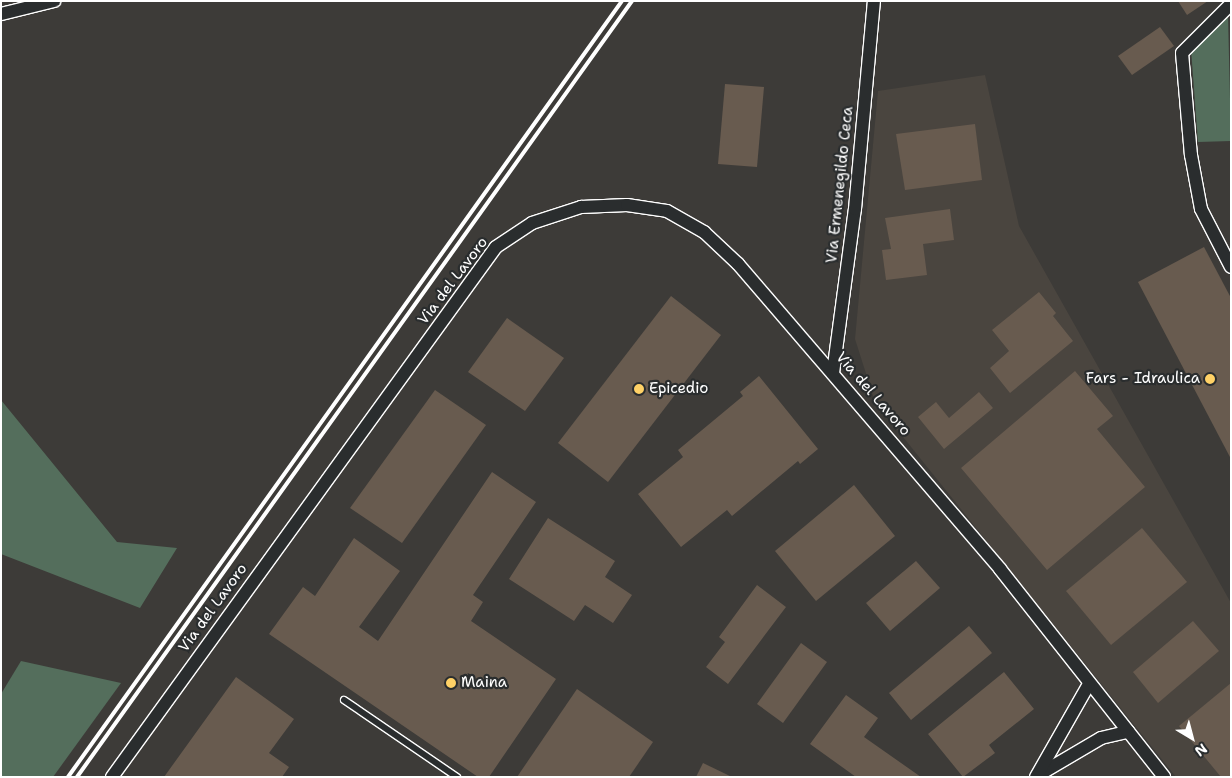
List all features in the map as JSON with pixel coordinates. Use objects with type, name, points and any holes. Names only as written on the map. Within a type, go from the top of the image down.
[{"type":"street","points":[[1,14],[54,1]]},
{"type":"street","name":"Via Ermenegildo Ceca","points":[[833,373],[855,209],[874,1]]},
{"type":"street","points":[[1231,4],[1182,53],[1191,155],[1201,209],[1231,266]]},
{"type":"street","name":"Via del Lavoro","points":[[112,777],[496,248],[532,223],[581,207],[627,205],[667,211],[704,232],[738,264],[1000,569],[1164,777]]},
{"type":"street","points":[[1037,776],[1089,684]]},
{"type":"street","points":[[1037,776],[1101,738],[1128,732]]},
{"type":"lane","points":[[344,700],[457,777]]},
{"type":"shaded area","points":[[985,75],[1019,226],[1231,603],[1231,777],[1176,777],[875,402],[855,339],[878,91]]},
{"type":"green space","points":[[1228,15],[1231,141],[1198,142],[1191,49]]},
{"type":"green space","points":[[1,400],[117,542],[177,548],[140,608],[1,554]]},
{"type":"green space","points":[[21,661],[121,683],[53,777],[1,777],[1,694]]},
{"type":"building","points":[[1178,1],[1208,1],[1187,15]]},
{"type":"building","points":[[1160,27],[1174,46],[1132,75],[1118,56]]},
{"type":"building","points":[[725,84],[764,87],[757,167],[718,164]]},
{"type":"building","points":[[975,124],[982,180],[905,190],[896,134]]},
{"type":"building","points":[[950,209],[954,240],[923,244],[927,275],[886,280],[882,250],[891,249],[885,218]]},
{"type":"building","name":"Fars - Idraulica","points":[[1204,247],[1231,298],[1231,459],[1138,282]]},
{"type":"building","points":[[1039,292],[1056,313],[1053,316],[1073,341],[1010,393],[990,368],[1009,351],[992,330]]},
{"type":"building","name":"Epicedio","points":[[671,296],[721,335],[608,482],[558,443]]},
{"type":"building","points":[[507,318],[564,358],[525,411],[468,372]]},
{"type":"building","points":[[1075,371],[1113,416],[1097,429],[1145,487],[1047,570],[961,468]]},
{"type":"building","points":[[759,376],[818,449],[800,464],[798,461],[732,516],[727,510],[681,547],[638,494],[683,457],[678,450],[743,396],[740,392]]},
{"type":"building","points":[[435,390],[486,425],[402,543],[350,508]]},
{"type":"building","points":[[979,392],[993,408],[944,449],[918,417],[936,402],[949,418]]},
{"type":"building","points":[[492,472],[536,502],[473,595],[483,602],[471,621],[556,679],[489,777],[478,777],[269,634],[303,587],[315,596],[354,538],[400,571],[359,627],[378,641]]},
{"type":"building","points":[[854,485],[895,536],[816,601],[775,551]]},
{"type":"building","points":[[548,518],[615,561],[605,577],[632,595],[613,623],[585,605],[574,621],[509,579]]},
{"type":"building","points":[[1142,528],[1187,582],[1111,645],[1066,591]]},
{"type":"building","points":[[916,561],[940,588],[890,631],[866,603]]},
{"type":"building","points":[[757,585],[786,607],[728,684],[706,667],[725,642],[719,637]]},
{"type":"building","points":[[1193,621],[1219,651],[1158,703],[1133,672]]},
{"type":"building","points":[[969,626],[992,653],[911,720],[889,693]]},
{"type":"building","points":[[801,643],[827,662],[783,723],[757,704]]},
{"type":"building","points":[[1004,672],[1034,709],[989,745],[995,753],[963,777],[928,734]]},
{"type":"building","points":[[236,677],[294,719],[269,753],[289,767],[282,777],[164,777]]},
{"type":"building","points":[[1231,683],[1231,777],[1221,777],[1179,726]]},
{"type":"building","points":[[577,689],[653,742],[629,777],[517,777]]},
{"type":"building","points":[[846,695],[878,718],[864,737],[921,777],[856,777],[810,744]]},
{"type":"building","points":[[703,763],[732,777],[696,777]]},
{"type":"railway","points":[[68,777],[622,1]]},
{"type":"railway","points":[[77,777],[632,1]]},
{"type":"place","name":"Fars - Idraulica","points":[[1210,379]]},
{"type":"place","name":"Epicedio","points":[[639,389]]},
{"type":"place","name":"Maina","points":[[451,683]]}]
